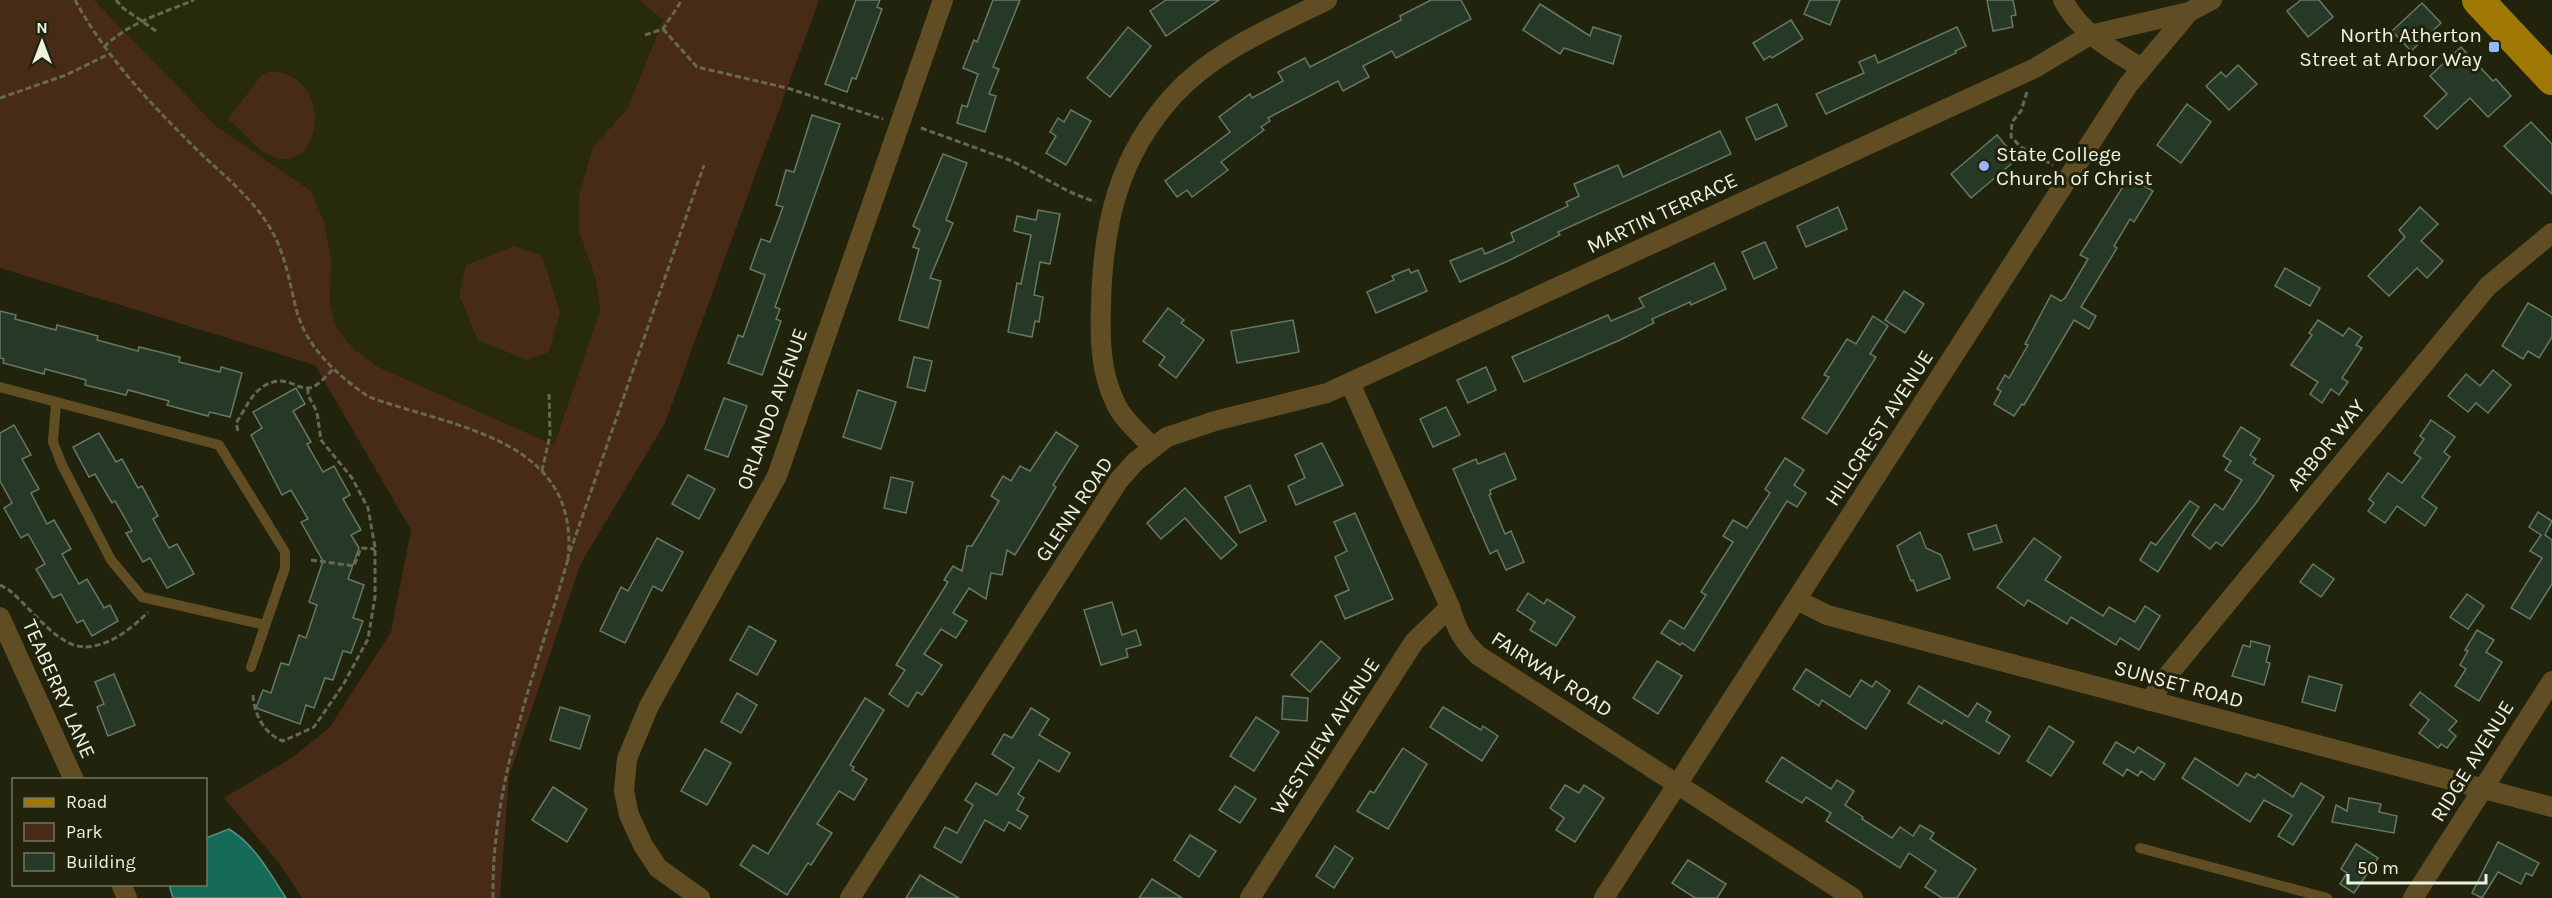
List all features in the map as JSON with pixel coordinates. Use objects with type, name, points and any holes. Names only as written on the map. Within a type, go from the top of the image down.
[{"type":"main road","points":[[2478,0],[2552,79]]},
{"type":"street","name":"ORLANDO AVENUE","points":[[700,898],[658,868],[643,845],[629,815],[624,790],[627,759],[649,706],[777,476],[944,0]]},
{"type":"street","points":[[1152,447],[1116,405],[1102,362],[1102,257],[1108,220],[1124,171],[1146,130],[1174,95],[1201,70],[1232,49],[1327,0]]},
{"type":"street","points":[[2063,0],[2069,12],[2090,35],[2141,68]]},
{"type":"street","name":"HILLCREST AVENUE","points":[[1604,898],[2141,68],[2189,12],[2212,0]]},
{"type":"street","name":"MARTIN TERRACE","points":[[1152,447],[1187,429],[1327,393],[2035,68],[2090,35],[2189,12]]},
{"type":"street","name":"ARBOR WAY","points":[[2150,701],[2163,681],[2488,286],[2552,232]]},
{"type":"street","name":"FAIRWAY ROAD","points":[[1350,383],[1461,637],[1479,656],[1853,898]]},
{"type":"street","name":"GLENN ROAD","points":[[850,898],[1119,480],[1152,447]]},
{"type":"street","name":"SUNSET ROAD","points":[[1797,600],[1827,615],[2552,807]]},
{"type":"street","name":"WESTVIEW AVENUE","points":[[1250,898],[1414,642],[1450,608]]},
{"type":"street","name":"TEABERRY LANE","points":[[0,618],[7,651],[73,778]]},
{"type":"street","name":"RIDGE AVENUE","points":[[2413,898],[2552,681]]},
{"type":"lane","points":[[0,387],[219,445],[285,552],[285,568],[251,667]]},
{"type":"lane","points":[[56,403],[54,442],[62,465],[111,560],[142,597],[265,625]]},
{"type":"lane","points":[[2140,848],[2327,898]]},
{"type":"path","points":[[75,0],[109,54],[160,112],[250,200],[268,225],[281,249],[297,313],[307,336],[333,368],[369,397],[489,435],[524,454],[552,483],[567,519],[570,537],[568,560]]},
{"type":"path","points":[[116,0],[156,32]]},
{"type":"path","points":[[104,47],[116,35],[194,0]]},
{"type":"path","points":[[645,35],[663,29],[682,0]]},
{"type":"path","points":[[663,29],[697,67],[787,88],[884,119]]},
{"type":"path","points":[[0,98],[66,75],[109,54]]},
{"type":"path","points":[[2027,96],[2021,111],[2012,122],[2011,137],[2021,147],[2070,176]]},
{"type":"path","points":[[921,128],[1012,160],[1070,192],[1095,202]]},
{"type":"path","points":[[493,898],[495,839],[502,792],[516,731],[568,560],[704,165]]},
{"type":"path","points":[[238,431],[236,423],[263,387],[282,380],[308,388],[321,382],[333,368]]},
{"type":"path","points":[[253,695],[254,711],[277,739],[284,741],[314,727],[343,685],[368,639],[373,613],[375,549],[368,508],[352,477],[321,440],[317,412],[308,395],[308,388]]},
{"type":"path","points":[[542,471],[550,435],[549,392]]},
{"type":"path","points":[[311,560],[354,566],[361,548],[375,549]]},
{"type":"path","points":[[0,585],[9,590],[58,635],[81,647],[125,633],[149,612],[153,599]]},
{"type":"shaded area","points":[[94,0],[639,0],[663,20],[627,109],[593,147],[579,231],[596,280],[600,310],[554,445],[378,367],[355,350],[337,329],[330,305],[331,258],[311,191],[216,126]]},
{"type":"green space","points":[[0,0],[94,0],[216,126],[311,191],[324,222],[331,258],[330,305],[337,329],[355,350],[378,367],[554,445],[600,310],[596,280],[579,231],[579,196],[593,147],[627,109],[663,20],[639,0],[819,0],[665,423],[581,563],[509,776],[500,898],[302,898],[279,863],[224,798],[293,757],[330,727],[391,632],[411,530],[315,365],[0,268]]},
{"type":"green space","points":[[270,71],[292,77],[306,89],[313,106],[315,124],[311,140],[302,153],[288,159],[265,153],[228,119],[261,76]]},
{"type":"green space","points":[[514,246],[542,256],[560,312],[549,352],[527,360],[478,340],[459,295],[466,265]]},
{"type":"water","points":[[229,829],[239,836],[268,869],[286,898],[173,898],[169,886],[207,886],[207,838]]},
{"type":"building","points":[[856,0],[880,0],[877,7],[882,9],[856,79],[852,78],[847,92],[825,84]]},
{"type":"building","points":[[993,0],[1020,0],[993,67],[999,69],[989,94],[996,96],[985,132],[957,123],[962,105],[967,107],[978,74],[963,68],[974,40],[977,42]]},
{"type":"building","points":[[1166,0],[1219,0],[1166,36],[1150,11]]},
{"type":"building","points":[[1431,0],[1461,0],[1471,19],[1396,58],[1392,51],[1363,66],[1369,77],[1343,91],[1338,81],[1268,118],[1270,121],[1261,127],[1264,130],[1221,162],[1228,170],[1192,197],[1187,190],[1177,197],[1165,181],[1230,132],[1219,117],[1250,94],[1252,98],[1283,81],[1278,72],[1305,58],[1310,67],[1401,20],[1400,16]]},
{"type":"building","points":[[1810,0],[1840,0],[1830,25],[1804,14]]},
{"type":"building","points":[[1987,0],[2013,0],[2016,15],[2011,16],[2013,27],[1993,31]]},
{"type":"building","points":[[2301,0],[2319,0],[2333,17],[2308,37],[2287,11]]},
{"type":"building","points":[[2422,3],[2441,23],[2411,51],[2392,31]]},
{"type":"building","points":[[1540,4],[1590,36],[1593,27],[1621,36],[1613,64],[1564,48],[1560,54],[1523,30]]},
{"type":"building","points":[[1791,20],[1803,39],[1772,58],[1770,56],[1764,60],[1753,43]]},
{"type":"building","points":[[1128,27],[1151,46],[1110,97],[1087,78]]},
{"type":"building","points":[[1957,27],[1966,46],[1955,51],[1956,53],[1826,114],[1816,94],[1864,73],[1859,62],[1875,55],[1878,63]]},
{"type":"building","points":[[2461,47],[2493,81],[2496,79],[2511,96],[2488,117],[2470,98],[2437,129],[2424,116],[2447,94],[2430,76]]},
{"type":"building","points":[[2238,65],[2257,84],[2229,110],[2206,86],[2221,72],[2226,77]]},
{"type":"building","points":[[1777,104],[1787,126],[1756,140],[1746,118]]},
{"type":"building","points":[[2187,104],[2211,122],[2181,163],[2157,145]]},
{"type":"building","points":[[1071,110],[1091,121],[1066,165],[1046,153],[1056,136],[1050,132],[1058,118],[1064,122]]},
{"type":"building","points":[[812,115],[840,124],[775,307],[780,309],[776,319],[781,321],[762,375],[728,363],[738,335],[743,337],[765,275],[750,269],[761,239],[770,242],[783,207],[776,205],[786,170],[794,172]]},
{"type":"building","points":[[2531,122],[2552,144],[2552,194],[2504,146]]},
{"type":"building","points":[[1720,131],[1731,154],[1558,232],[1560,235],[1460,282],[1450,261],[1482,248],[1485,254],[1514,241],[1511,233],[1568,206],[1566,202],[1579,196],[1574,184],[1618,165],[1623,177]]},
{"type":"building","name":"State College Church of Christ","points":[[1997,135],[2017,159],[1971,198],[1951,174]]},
{"type":"building","points":[[943,154],[967,163],[946,220],[953,223],[930,278],[941,281],[928,328],[899,320],[919,249],[913,247],[920,230],[913,226]]},
{"type":"building","points":[[2129,177],[2153,191],[2134,222],[2130,219],[2114,246],[2117,248],[2081,307],[2096,316],[2089,329],[2074,320],[2024,405],[2022,404],[2014,416],[1994,404],[2001,391],[1997,389],[2005,375],[2009,378],[2028,345],[2025,344],[2051,295],[2061,301],[2065,298],[2088,259],[2080,255]]},
{"type":"building","points":[[1838,207],[1847,229],[1806,247],[1797,226]]},
{"type":"building","points":[[2420,207],[2438,224],[2421,241],[2443,261],[2427,278],[2417,268],[2389,296],[2368,276],[2405,237],[2399,230]]},
{"type":"building","points":[[1038,210],[1060,214],[1050,264],[1040,262],[1034,295],[1043,297],[1039,322],[1035,321],[1032,337],[1008,332],[1017,283],[1021,284],[1031,235],[1014,231],[1017,216],[1036,220]]},
{"type":"building","points":[[1765,242],[1777,268],[1754,279],[1742,252]]},
{"type":"building","points":[[1714,263],[1726,289],[1652,319],[1654,323],[1620,340],[1524,382],[1512,357],[1608,315],[1611,321],[1644,307],[1639,298]]},
{"type":"building","points":[[2285,268],[2320,288],[2310,306],[2275,286]]},
{"type":"building","points":[[1409,269],[1411,273],[1418,270],[1427,291],[1376,313],[1367,292],[1394,280],[1392,276]]},
{"type":"building","points":[[1904,291],[1924,304],[1905,333],[1885,320]]},
{"type":"building","points":[[2528,303],[2552,317],[2552,337],[2539,358],[2528,351],[2523,359],[2502,346]]},
{"type":"building","points":[[1168,308],[1184,320],[1181,323],[1204,340],[1176,378],[1159,365],[1165,357],[1143,341]]},
{"type":"building","points":[[0,311],[16,315],[15,319],[56,330],[57,325],[98,336],[97,340],[138,351],[139,347],[180,357],[179,362],[220,372],[221,367],[242,373],[230,417],[210,412],[208,416],[167,405],[169,401],[128,390],[126,395],[85,385],[86,380],[45,369],[44,374],[3,363],[4,359],[0,358]]},
{"type":"building","points":[[1873,316],[1888,326],[1870,354],[1876,357],[1827,434],[1802,418],[1829,377],[1824,375],[1847,339],[1856,344]]},
{"type":"building","points":[[1293,320],[1299,352],[1237,363],[1231,331]]},
{"type":"building","points":[[2318,320],[2343,336],[2349,328],[2362,337],[2356,345],[2362,348],[2342,378],[2348,382],[2339,395],[2331,389],[2322,403],[2310,394],[2318,382],[2291,365],[2312,335],[2309,333]]},
{"type":"building","points":[[914,357],[932,361],[925,391],[907,387]]},
{"type":"building","points":[[1486,367],[1496,390],[1468,403],[1457,380]]},
{"type":"building","points":[[2493,370],[2511,385],[2488,413],[2476,403],[2468,412],[2448,396],[2466,374],[2480,386]]},
{"type":"building","points":[[296,388],[305,404],[293,411],[311,442],[307,444],[323,472],[334,466],[350,495],[343,499],[361,530],[351,535],[359,548],[348,579],[364,585],[353,618],[363,621],[351,653],[343,651],[333,680],[325,678],[314,708],[306,705],[300,724],[256,708],[263,690],[271,693],[281,663],[289,665],[299,635],[306,638],[317,605],[309,602],[323,561],[301,522],[308,519],[291,490],[282,495],[251,435],[262,428],[253,412]]},
{"type":"building","points":[[858,390],[896,402],[881,449],[843,437]]},
{"type":"building","points":[[724,398],[747,406],[728,457],[705,449]]},
{"type":"building","points":[[1446,407],[1460,435],[1433,447],[1420,419]]},
{"type":"building","points":[[2431,420],[2455,437],[2444,452],[2450,457],[2422,497],[2437,508],[2425,526],[2397,506],[2385,523],[2368,511],[2374,503],[2369,499],[2388,473],[2402,483],[2421,458],[2414,453],[2424,439],[2420,436]]},
{"type":"building","points":[[14,425],[31,455],[22,459],[39,489],[31,493],[47,524],[54,520],[71,549],[62,554],[79,584],[87,579],[104,608],[110,605],[118,621],[92,636],[83,620],[77,623],[61,594],[53,598],[36,569],[45,564],[28,534],[21,538],[4,508],[12,503],[0,481],[0,433]]},
{"type":"building","points":[[2241,427],[2260,439],[2250,455],[2256,459],[2253,463],[2274,476],[2222,546],[2216,542],[2210,549],[2192,535],[2215,504],[2223,510],[2242,480],[2225,470],[2231,461],[2223,456]]},
{"type":"building","points":[[1056,432],[1078,446],[1053,485],[1056,487],[1015,555],[1007,550],[1002,575],[991,573],[986,599],[969,588],[953,613],[967,621],[956,638],[941,629],[924,654],[942,665],[922,695],[917,692],[908,707],[889,694],[905,670],[896,665],[948,582],[944,580],[953,566],[962,571],[967,546],[972,546],[999,501],[991,496],[1003,476],[1011,481],[1020,466],[1030,471]]},
{"type":"building","points":[[99,433],[116,462],[122,459],[138,488],[142,486],[158,516],[153,519],[169,548],[177,544],[194,574],[167,588],[150,558],[143,562],[126,533],[132,531],[115,501],[112,503],[95,474],[89,477],[73,447]]},
{"type":"building","points":[[1322,443],[1343,485],[1296,505],[1288,486],[1305,478],[1295,455]]},
{"type":"building","points":[[1505,453],[1516,479],[1490,490],[1489,495],[1505,534],[1511,531],[1524,562],[1506,570],[1497,550],[1490,554],[1453,469],[1476,459],[1478,464]]},
{"type":"building","points":[[1785,458],[1804,470],[1794,485],[1806,493],[1797,507],[1787,501],[1694,651],[1661,633],[1670,620],[1684,629],[1706,595],[1701,592],[1733,542],[1723,536],[1733,520],[1747,528],[1770,493],[1765,489]]},
{"type":"building","points":[[688,475],[715,489],[699,519],[672,504]]},
{"type":"building","points":[[891,477],[913,482],[906,513],[884,508]]},
{"type":"building","points":[[1250,485],[1266,521],[1240,533],[1225,497]]},
{"type":"building","points":[[1185,488],[1237,545],[1221,559],[1185,518],[1161,539],[1147,523]]},
{"type":"building","points":[[2190,501],[2199,507],[2158,572],[2140,560],[2151,542],[2156,545]]},
{"type":"building","points":[[2538,512],[2552,521],[2545,535],[2552,540],[2552,584],[2530,619],[2511,608],[2542,558],[2530,551],[2541,535],[2529,527]]},
{"type":"building","points":[[1355,513],[1393,599],[1345,619],[1335,596],[1349,590],[1335,557],[1347,551],[1334,522]]},
{"type":"building","points":[[1996,525],[2002,542],[1974,550],[1968,534]]},
{"type":"building","points":[[1920,532],[1926,548],[1941,555],[1950,578],[1917,591],[1897,546]]},
{"type":"building","points":[[657,538],[683,552],[662,591],[653,586],[625,643],[600,631],[621,587],[628,591]]},
{"type":"building","points":[[2034,538],[2061,557],[2045,580],[2103,616],[2109,607],[2135,622],[2145,606],[2160,616],[2139,650],[2120,638],[2116,645],[2071,617],[2067,624],[2028,600],[2024,606],[1997,587]]},
{"type":"building","points":[[2313,564],[2334,579],[2321,597],[2300,582]]},
{"type":"building","points":[[1528,593],[1544,604],[1547,599],[1575,617],[1556,646],[1530,630],[1535,622],[1517,610]]},
{"type":"building","points":[[2467,594],[2484,606],[2468,629],[2450,617]]},
{"type":"building","points":[[1112,602],[1122,635],[1136,630],[1141,645],[1126,649],[1128,657],[1101,665],[1084,610]]},
{"type":"building","points":[[749,626],[776,641],[757,675],[730,660]]},
{"type":"building","points":[[2477,630],[2494,640],[2486,652],[2502,662],[2479,701],[2455,686],[2466,669],[2460,665],[2468,651],[2465,650]]},
{"type":"building","points":[[1321,641],[1340,658],[1310,692],[1291,675]]},
{"type":"building","points":[[2251,641],[2270,646],[2266,662],[2270,663],[2264,685],[2232,676],[2243,645],[2250,647]]},
{"type":"building","points":[[1657,661],[1682,676],[1658,714],[1633,698]]},
{"type":"building","points":[[1806,669],[1850,697],[1861,680],[1872,687],[1876,681],[1890,691],[1866,729],[1822,700],[1819,706],[1793,689]]},
{"type":"building","points":[[114,674],[135,725],[108,736],[97,707],[104,704],[95,682]]},
{"type":"building","points":[[2309,676],[2342,685],[2335,711],[2302,702]]},
{"type":"building","points":[[1919,686],[1968,717],[1977,703],[1991,712],[1986,721],[2010,736],[1999,754],[1944,720],[1942,724],[1908,703]]},
{"type":"building","points":[[2420,692],[2457,721],[2449,730],[2456,736],[2447,748],[2441,744],[2438,748],[2419,733],[2429,720],[2410,705]]},
{"type":"building","points":[[737,693],[757,705],[741,733],[721,722]]},
{"type":"building","points":[[1283,696],[1308,698],[1307,721],[1282,719]]},
{"type":"building","points":[[865,698],[884,710],[850,765],[854,767],[852,770],[867,779],[854,800],[839,791],[817,824],[832,833],[811,865],[808,863],[787,895],[740,865],[753,845],[768,854]]},
{"type":"building","points":[[560,707],[590,716],[580,749],[550,740]]},
{"type":"building","points":[[1443,707],[1481,730],[1483,726],[1498,736],[1482,761],[1430,727]]},
{"type":"building","points":[[1031,708],[1049,719],[1039,735],[1070,753],[1059,772],[1039,760],[1018,794],[1024,798],[1017,810],[1028,816],[1020,829],[1009,822],[1004,831],[985,820],[961,863],[934,847],[945,827],[957,833],[973,805],[965,800],[976,783],[997,795],[1014,768],[992,754],[1004,734],[1012,738]]},
{"type":"building","points":[[1256,717],[1279,732],[1254,771],[1230,756]]},
{"type":"building","points":[[2049,726],[2074,742],[2051,776],[2027,761]]},
{"type":"building","points":[[2116,742],[2134,753],[2138,747],[2165,764],[2154,780],[2141,771],[2138,776],[2127,769],[2123,776],[2103,763]]},
{"type":"building","points":[[1403,748],[1427,764],[1388,829],[1357,811],[1370,791],[1374,793]]},
{"type":"building","points":[[705,749],[731,763],[707,805],[681,791]]},
{"type":"building","points":[[1782,757],[1831,789],[1837,780],[1854,791],[1845,805],[1892,838],[1900,827],[1913,836],[1920,825],[1934,833],[1930,839],[1976,869],[1957,898],[1942,898],[1925,887],[1936,871],[1909,853],[1900,868],[1826,821],[1831,813],[1806,797],[1802,803],[1766,781]]},
{"type":"building","points":[[2195,758],[2238,786],[2246,773],[2255,778],[2258,774],[2293,797],[2301,783],[2324,797],[2293,845],[2278,836],[2292,815],[2264,800],[2250,822],[2182,778]]},
{"type":"building","points":[[1565,785],[1579,793],[1584,785],[1604,798],[1575,842],[1556,830],[1564,818],[1550,808]]},
{"type":"building","points":[[1235,786],[1256,799],[1240,823],[1219,810]]},
{"type":"building","points":[[553,787],[587,809],[567,842],[532,820]]},
{"type":"building","points":[[2349,798],[2381,804],[2379,812],[2397,816],[2394,833],[2332,822],[2336,805],[2347,811]]},
{"type":"building","points":[[1190,835],[1216,851],[1199,877],[1174,860]]},
{"type":"building","points":[[2498,842],[2539,863],[2532,876],[2526,873],[2521,884],[2498,872],[2482,898],[2472,893]]},
{"type":"building","points":[[2356,844],[2378,858],[2354,893],[2340,884],[2347,873],[2341,869]]},
{"type":"building","points":[[1335,846],[1353,858],[1334,888],[1316,876]]},
{"type":"building","points":[[1688,860],[1726,884],[1717,898],[1695,898],[1672,883]]},
{"type":"building","points":[[920,875],[938,886],[959,898],[906,898]]},
{"type":"building","points":[[1152,879],[1182,898],[1139,898]]},
{"type":"place","name":"North Atherton Street at Arbor Way","points":[[2494,47]]},
{"type":"place","name":"State College Church of Christ","points":[[1984,166]]}]
